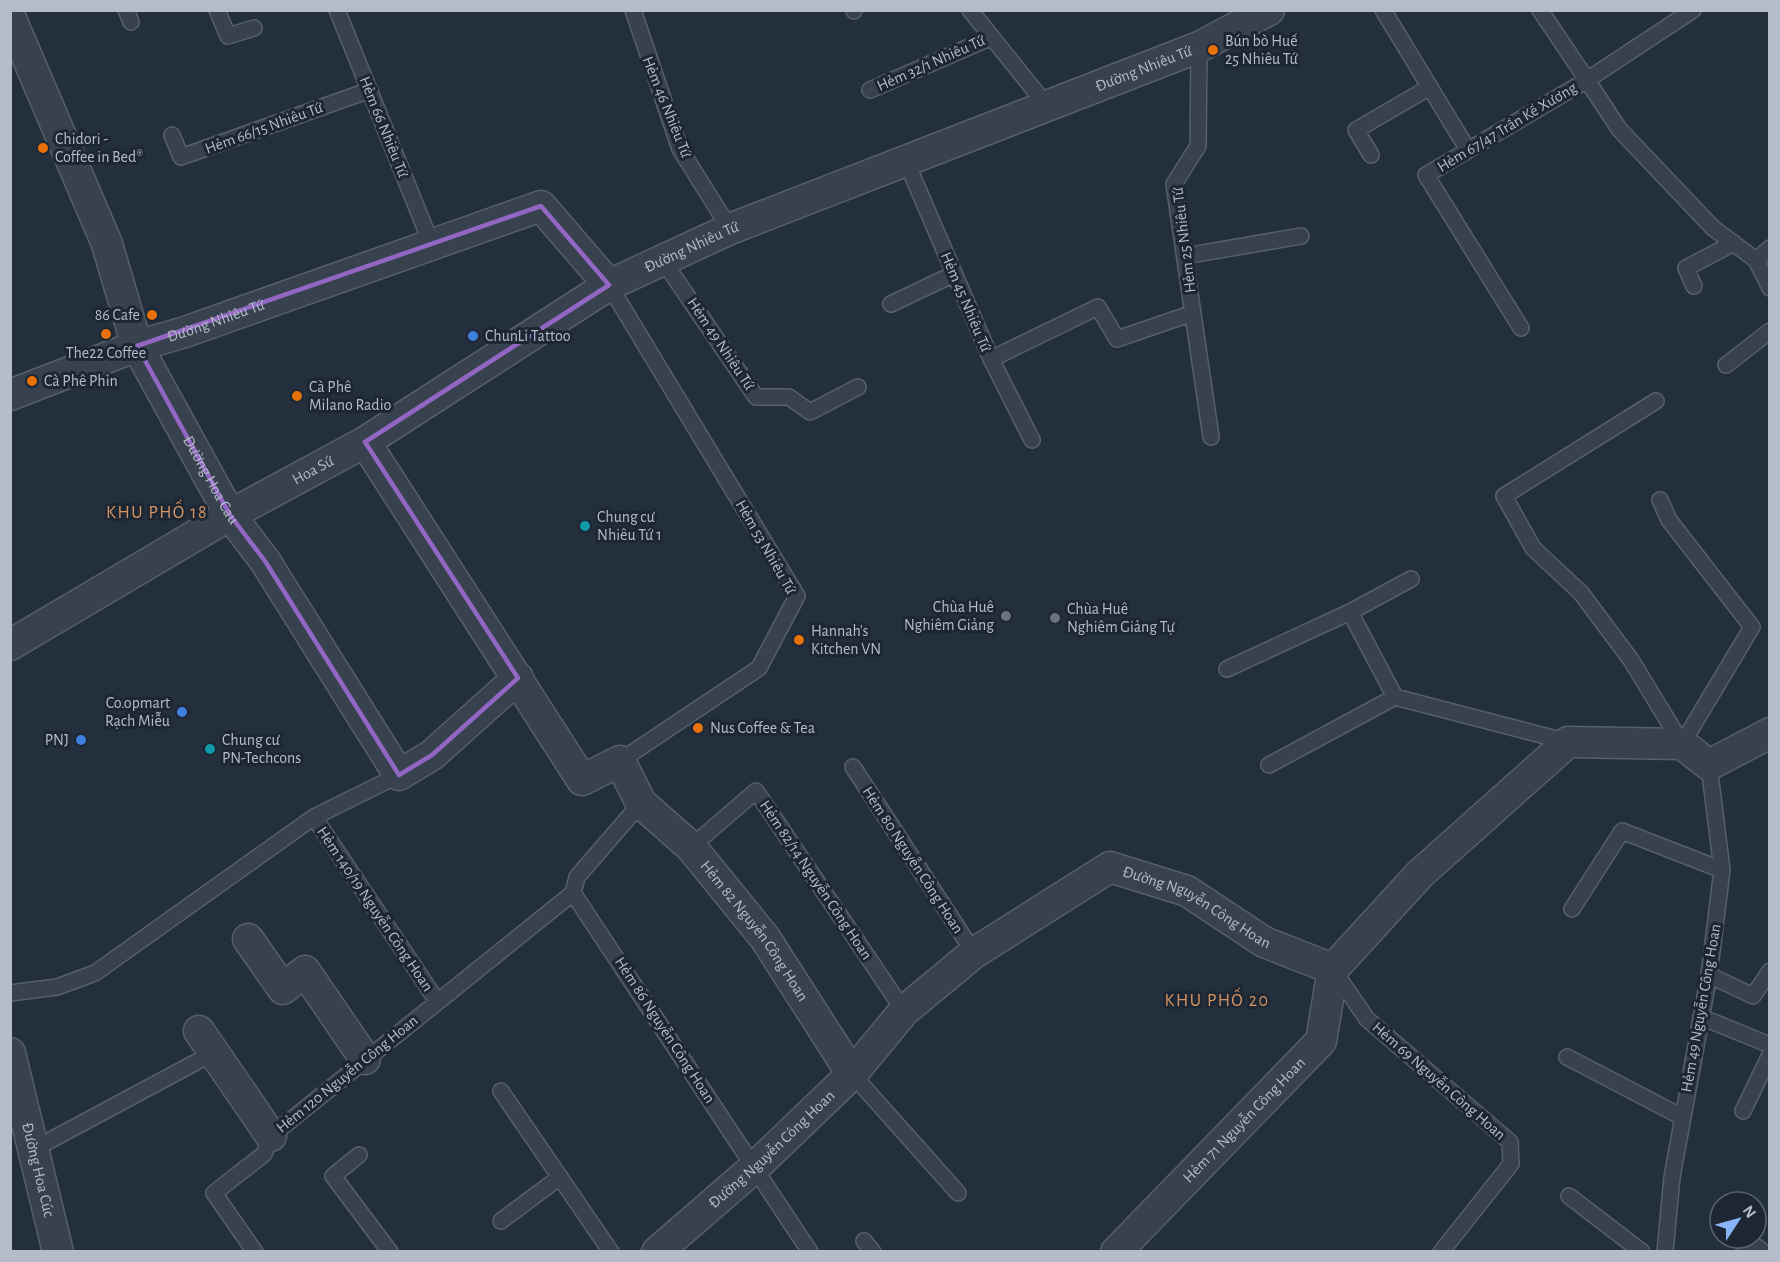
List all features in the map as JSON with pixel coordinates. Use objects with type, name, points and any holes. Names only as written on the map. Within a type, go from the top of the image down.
[{"type":"street","name":"Đường Nhiêu Tứ","points":[[10,395],[137,346],[185,332],[431,243],[541,206],[609,285],[730,230],[1199,47],[1269,10]]},
{"type":"street","name":"Đường Hoa Cau","points":[[10,17],[107,244],[137,346],[230,515],[265,561],[399,775]]},
{"type":"street","name":"Hoa Sứ","points":[[10,645],[230,515],[364,442],[609,285]]},
{"type":"street","points":[[364,442],[582,780],[620,761],[641,803]]},
{"type":"street","points":[[399,775],[432,755],[518,678]]},
{"type":"street","points":[[1333,969],[1420,874],[1568,742],[1682,744],[1709,765],[1770,733]]},
{"type":"street","name":"Hẻm 82 Nguyễn Công Hoan","points":[[641,803],[691,847],[765,938],[852,1074]]},
{"type":"street","name":"Đường Nguyễn Công Hoan","points":[[657,1251],[755,1167],[852,1074],[904,1011],[974,953],[1110,867],[1187,891],[1264,942],[1333,969]]},
{"type":"street","points":[[248,939],[283,989],[305,971],[365,1059]]},
{"type":"street","name":"Hẻm 71 Nguyễn Công Hoan","points":[[1116,1251],[1321,1041],[1333,969]]},
{"type":"street","points":[[207,1042],[271,1136]]},
{"type":"street","name":"Đường Hoa Cúc","points":[[10,1053],[58,1251]]},
{"type":"lane","points":[[217,10],[228,36],[254,28]]},
{"type":"lane","name":"Hẻm 66 Nhiêu Tứ","points":[[337,10],[431,243]]},
{"type":"lane","name":"Hẻm 46 Nhiêu Tứ","points":[[633,10],[680,149],[730,230]]},
{"type":"lane","points":[[970,10],[1047,106]]},
{"type":"lane","points":[[1383,10],[1468,150]]},
{"type":"lane","points":[[1540,10],[1619,129],[1713,228],[1756,260],[1770,288]]},
{"type":"lane","name":"Hẻm 67/47 Trần Kế Xương","points":[[1521,328],[1426,175],[1587,80],[1694,10]]},
{"type":"lane","name":"Hẻm 32/1 Nhiêu Tứ","points":[[870,90],[992,37]]},
{"type":"lane","name":"Hẻm 25 Nhiêu Tứ","points":[[1199,47],[1198,146],[1174,184],[1211,437]]},
{"type":"lane","points":[[1371,155],[1356,130],[1430,87]]},
{"type":"lane","name":"Hẻm 66/15 Nhiêu Tứ","points":[[172,135],[181,157],[370,90]]},
{"type":"lane","name":"Hẻm 45 Nhiêu Tứ","points":[[906,161],[991,359],[1032,440]]},
{"type":"lane","points":[[1185,256],[1301,236]]},
{"type":"lane","points":[[1694,286],[1686,268],[1734,243]]},
{"type":"lane","points":[[1756,260],[1770,248]]},
{"type":"lane","name":"Hẻm 49 Nhiêu Tứ","points":[[662,259],[756,396],[789,397],[810,412],[858,387]]},
{"type":"lane","points":[[891,304],[954,274]]},
{"type":"lane","name":"Hẻm 53 Nhiêu Tứ","points":[[609,285],[797,596],[759,668],[620,761]]},
{"type":"lane","points":[[991,359],[1098,307],[1118,339],[1193,313]]},
{"type":"lane","points":[[1726,365],[1770,331]]},
{"type":"lane","points":[[1656,401],[1504,496],[1533,548],[1581,593],[1631,660],[1682,744],[1752,627],[1669,520],[1660,500]]},
{"type":"lane","points":[[1227,669],[1350,612],[1411,579]]},
{"type":"lane","points":[[1350,612],[1395,697]]},
{"type":"lane","points":[[1269,765],[1395,697],[1568,742]]},
{"type":"lane","name":"Hẻm 49 Nguyễn Công Hoan","points":[[1665,1251],[1672,1177],[1709,975],[1722,870],[1709,765]]},
{"type":"lane","name":"Hẻm 80 Nguyễn Công Hoan","points":[[853,767],[974,953]]},
{"type":"lane","points":[[10,993],[57,987],[95,973],[314,817],[399,775]]},
{"type":"lane","name":"Hẻm 82/14 Nguyễn Công Hoan","points":[[691,847],[756,790],[904,1011]]},
{"type":"lane","points":[[573,893],[577,877],[641,803]]},
{"type":"lane","name":"Hẻm 140/19 Nguyễn Công Hoan","points":[[314,817],[436,1000]]},
{"type":"lane","points":[[1572,909],[1622,831],[1722,870]]},
{"type":"lane","name":"Hẻm 120 Nguyễn Công Hoan","points":[[255,1251],[214,1193],[264,1154],[271,1136],[436,1000],[573,893]]},
{"type":"lane","name":"Hẻm 86 Nguyễn Công Hoan","points":[[573,893],[810,1251]]},
{"type":"lane","name":"Hẻm 69 Nguyễn Công Hoan","points":[[1333,969],[1367,1018],[1510,1142],[1511,1164],[1441,1251]]},
{"type":"lane","points":[[1709,975],[1753,996],[1770,971]]},
{"type":"lane","points":[[1701,1017],[1770,1045]]},
{"type":"lane","points":[[34,1149],[207,1042]]},
{"type":"lane","points":[[1743,1111],[1770,1055]]},
{"type":"lane","points":[[1568,1057],[1682,1117]]},
{"type":"lane","points":[[852,1074],[958,1193]]},
{"type":"lane","points":[[501,1091],[610,1251]]},
{"type":"lane","points":[[359,1155],[333,1176],[390,1251]]},
{"type":"lane","points":[[501,1221],[561,1177]]},
{"type":"lane","points":[[1569,1196],[1642,1251]]},
{"type":"lane","points":[[1744,1251],[1750,1242],[1763,1251]]},
{"type":"highlighted area","points":[[541,206],[609,285],[365,442],[518,678],[432,755],[399,775],[265,561],[230,515],[137,346]]},
{"type":"place","name":"Bún bò Huế 25 Nhiêu Tứ","points":[[1213,50]]},
{"type":"place","name":"Chidori - Coffee in Bed®","points":[[43,148]]},
{"type":"place","name":"86 Cafe","points":[[152,315]]},
{"type":"place","name":"The22 Coffee","points":[[106,334]]},
{"type":"place","name":"ChunLi Tattoo","points":[[473,336]]},
{"type":"place","name":"Cà Phê Phin","points":[[32,381]]},
{"type":"place","name":"Cà Phê Milano Radio","points":[[297,396]]},
{"type":"place","name":"Chung cư Nhiêu Tứ 1","points":[[585,526]]},
{"type":"place","name":"Chùa Huê Nghiêm Giảng","points":[[1006,616]]},
{"type":"place","name":"Chùa Huê Nghiêm Giảng Tự","points":[[1055,618]]},
{"type":"place","name":"Hannah's Kitchen VN","points":[[799,640]]},
{"type":"place","name":"Co.opmart Rạch Miễu","points":[[182,712]]},
{"type":"place","name":"Nus Coffee & Tea","points":[[698,728]]},
{"type":"place","name":"PNJ","points":[[81,740]]},
{"type":"place","name":"Chung cư PN-Techcons","points":[[210,749]]},
{"type":"district","name":"KHU PHỐ 18","points":[[157,513]]},
{"type":"district","name":"KHU PHỐ 20","points":[[1217,1001]]}]
